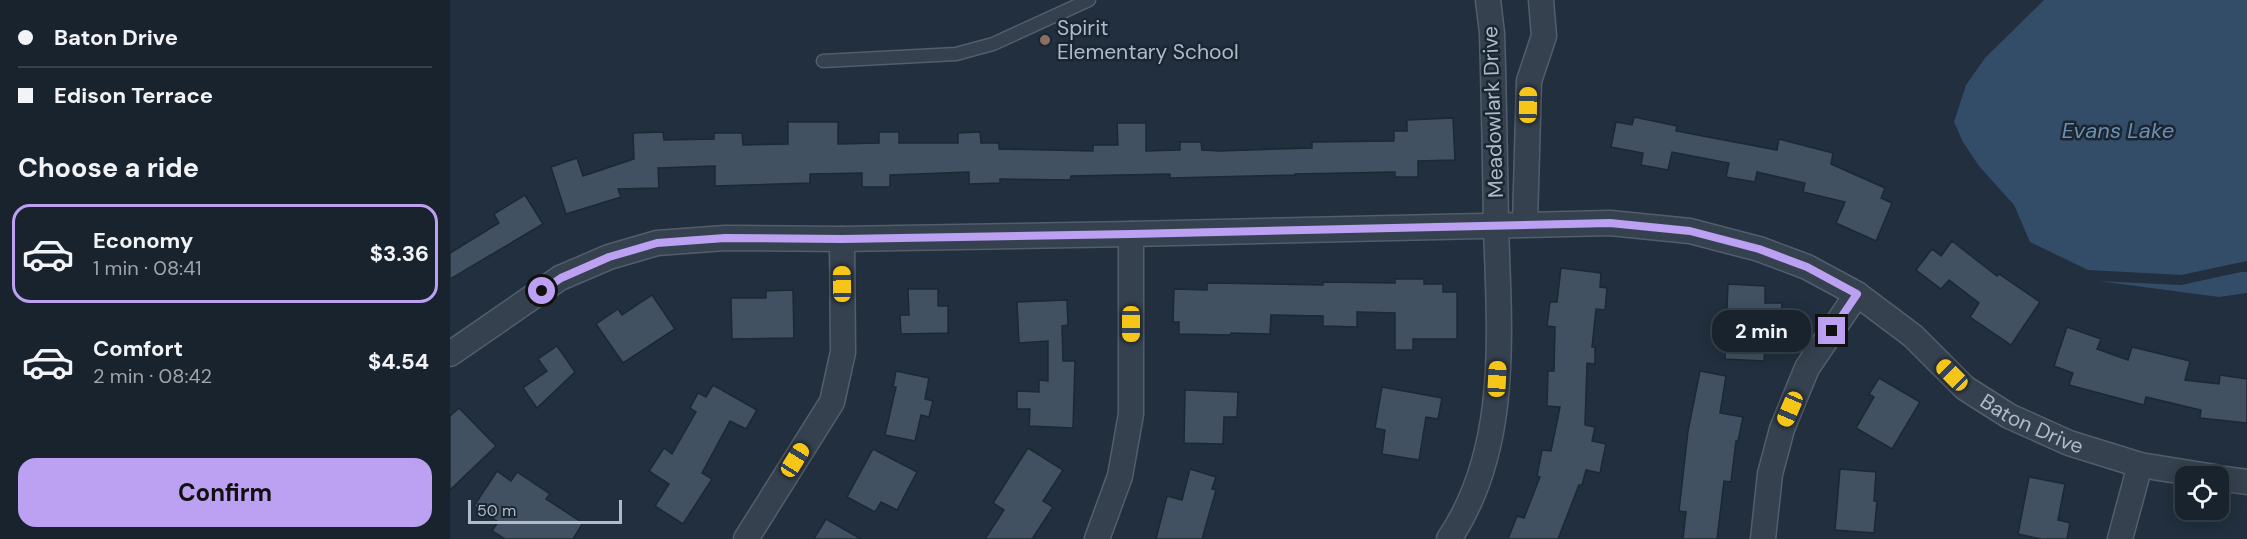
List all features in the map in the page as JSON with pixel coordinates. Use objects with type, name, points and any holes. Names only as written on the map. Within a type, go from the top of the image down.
[{"type":"street","name":"Meadowlark Drive","points":[[1449,539],[1461,521],[1486,462],[1496,401],[1500,335],[1492,33],[1488,0]]},
{"type":"street","name":"Meadowlark Drive","points":[[1525,223],[1529,81],[1544,36],[1541,0]]},
{"type":"street","name":"Baton Drive","points":[[450,354],[561,278],[609,257],[657,243],[725,238],[842,239],[1610,223],[1690,231],[1768,252],[1807,267],[1857,294],[1912,336],[1965,388],[2009,416],[2069,443],[2140,465],[2175,470]]},
{"type":"street","points":[[1097,539],[1120,476],[1131,414],[1131,234]]},
{"type":"street","points":[[746,539],[832,402],[843,352],[842,239]]},
{"type":"street","points":[[1763,539],[1770,474],[1782,429],[1807,368],[1857,294]]},
{"type":"street","points":[[2120,539],[2140,465]]},
{"type":"street","name":"Baton Drive","points":[[2229,479],[2247,482]]},
{"type":"lane","points":[[823,61],[956,54],[993,44],[1089,0]]},
{"type":"water","name":"Evans Lake","points":[[2044,0],[2247,0],[2247,261],[2181,275],[2088,270],[2030,242],[2014,205],[1979,166],[1963,142],[1954,122],[1966,85],[1985,58]]},
{"type":"water","points":[[2247,272],[2247,293],[2219,297],[2098,281],[2181,285]]},
{"type":"building","points":[[1634,117],[1677,126],[1676,131],[1777,150],[1779,139],[1833,153],[1831,164],[1885,188],[1881,198],[1892,203],[1876,241],[1836,223],[1845,202],[1803,192],[1805,183],[1757,172],[1755,182],[1726,177],[1729,163],[1672,152],[1668,170],[1641,165],[1643,153],[1611,147],[1616,122],[1632,125]]},
{"type":"building","points":[[1453,118],[1455,160],[1418,161],[1418,177],[1395,177],[1395,172],[1170,178],[1170,174],[1071,176],[1070,180],[1000,179],[1000,183],[969,184],[969,172],[890,175],[890,187],[862,187],[862,173],[810,174],[810,183],[715,186],[715,166],[658,168],[659,188],[618,189],[621,197],[566,214],[551,167],[577,158],[583,176],[634,159],[633,133],[663,132],[664,140],[714,139],[714,133],[742,133],[743,145],[788,144],[788,122],[838,122],[838,144],[879,143],[879,132],[899,132],[899,143],[958,143],[958,133],[980,132],[981,143],[999,143],[999,149],[1093,151],[1093,145],[1118,145],[1117,123],[1146,123],[1146,151],[1180,150],[1180,142],[1201,142],[1202,150],[1219,151],[1312,148],[1312,142],[1394,141],[1394,131],[1407,131],[1407,120]]},
{"type":"building","points":[[525,195],[543,224],[450,279],[450,253],[499,223],[494,214]]},
{"type":"building","points":[[1952,241],[1997,276],[1999,274],[2040,302],[2011,345],[1970,317],[1979,303],[1949,280],[1941,289],[1916,270],[1932,249],[1941,256]]},
{"type":"building","points":[[1561,268],[1601,273],[1600,287],[1607,288],[1605,310],[1596,309],[1592,347],[1595,347],[1595,364],[1587,363],[1585,425],[1595,427],[1592,441],[1606,444],[1600,473],[1586,470],[1582,485],[1579,485],[1558,539],[1508,539],[1517,516],[1524,518],[1540,477],[1537,476],[1542,450],[1551,451],[1560,407],[1547,406],[1548,371],[1554,371],[1555,327],[1547,326],[1550,302],[1557,302]]},
{"type":"building","points":[[1395,279],[1424,279],[1424,284],[1443,284],[1443,292],[1457,292],[1457,339],[1413,339],[1413,350],[1395,350],[1395,313],[1357,312],[1357,327],[1323,326],[1323,316],[1271,315],[1270,334],[1179,334],[1179,322],[1173,322],[1174,289],[1207,290],[1207,283],[1323,285],[1323,282],[1395,283]]},
{"type":"building","points":[[1728,284],[1765,286],[1765,303],[1782,303],[1780,330],[1766,329],[1764,361],[1725,359]]},
{"type":"building","points":[[908,289],[938,289],[938,306],[948,306],[948,333],[901,334],[900,315],[909,315]]},
{"type":"building","points":[[793,290],[794,338],[732,339],[731,298],[766,298],[766,291]]},
{"type":"building","points":[[652,295],[675,329],[623,363],[596,324],[618,309],[622,315]]},
{"type":"building","points":[[1067,300],[1068,325],[1062,326],[1063,361],[1075,361],[1073,428],[1029,426],[1030,409],[1017,409],[1017,391],[1039,392],[1039,380],[1048,381],[1048,341],[1019,343],[1017,302]]},
{"type":"building","points":[[2067,327],[2101,339],[2097,349],[2128,360],[2132,347],[2190,361],[2185,380],[2219,384],[2220,375],[2247,379],[2247,423],[2200,418],[2201,410],[2146,397],[2144,405],[2069,385],[2073,373],[2054,366]]},
{"type":"building","points":[[557,346],[575,372],[537,408],[523,388],[547,371],[538,359]]},
{"type":"building","points":[[896,371],[929,378],[925,399],[933,401],[929,417],[921,415],[915,441],[885,435],[896,387],[893,387]]},
{"type":"building","points":[[1700,371],[1726,376],[1720,413],[1743,417],[1738,441],[1736,441],[1731,482],[1724,481],[1717,539],[1683,539],[1686,512],[1679,511],[1688,431]]},
{"type":"building","points":[[1879,378],[1920,402],[1892,449],[1856,428],[1874,397],[1869,394]]},
{"type":"building","points":[[713,385],[757,410],[746,429],[730,421],[702,473],[712,479],[683,524],[655,506],[669,484],[649,471],[664,448],[672,454],[696,412],[690,408],[698,393],[706,397]]},
{"type":"building","points":[[1382,387],[1442,398],[1438,419],[1426,417],[1419,460],[1382,454],[1385,430],[1375,428]]},
{"type":"building","points":[[1185,390],[1238,392],[1237,417],[1224,417],[1223,444],[1184,443]]},
{"type":"building","points":[[459,408],[496,446],[450,490],[450,416]]},
{"type":"building","points":[[1028,448],[1063,470],[1043,501],[1053,507],[1032,539],[985,539],[1004,510],[993,503]]},
{"type":"building","points":[[873,449],[917,472],[897,510],[881,502],[875,512],[847,497]]},
{"type":"building","points":[[1190,469],[1216,477],[1212,489],[1216,490],[1202,539],[1156,539],[1167,496],[1182,500]]},
{"type":"building","points":[[1840,469],[1876,472],[1874,501],[1877,501],[1874,533],[1835,530]]},
{"type":"building","points":[[497,471],[511,481],[517,472],[550,494],[546,499],[583,523],[573,539],[505,539],[492,531],[498,522],[474,506]]},
{"type":"building","points":[[2029,477],[2065,484],[2058,520],[2070,523],[2067,539],[2041,539],[2018,534]]},
{"type":"building","points":[[826,519],[861,539],[814,539]]},
{"type":"place","name":"Spirit Elementary School","points":[[1045,40]]},
{"type":"route","points":[[542,291],[561,278],[609,257],[657,243],[725,238],[842,239],[1610,223],[1690,231],[1759,249],[1807,267],[1857,294],[1832,331]]}]
